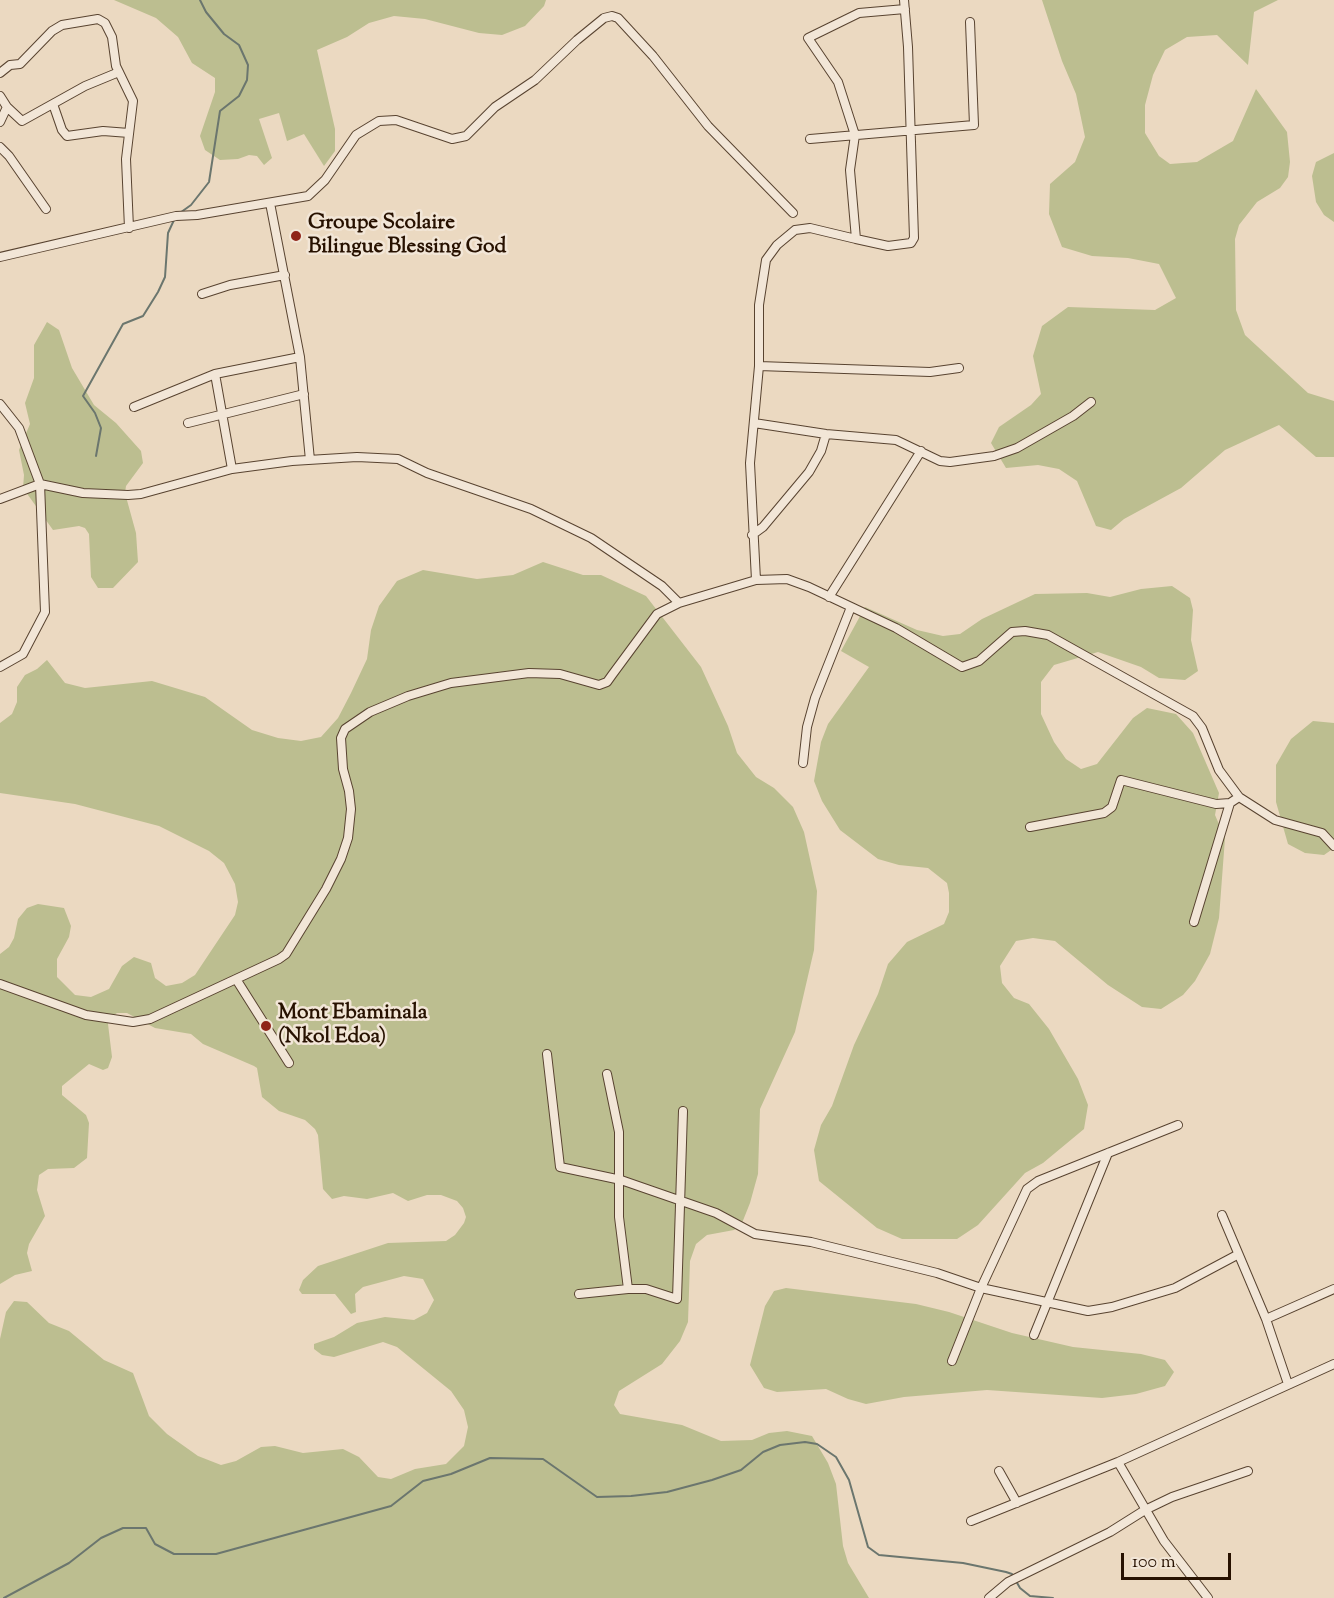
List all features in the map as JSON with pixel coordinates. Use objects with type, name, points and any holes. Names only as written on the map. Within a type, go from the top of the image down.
[{"type":"street","points":[[756,580],[750,463],[759,366],[759,305],[766,260],[777,245],[795,230],[810,228],[888,246],[911,243],[914,238],[904,0]]},
{"type":"street","points":[[856,239],[850,170],[855,135],[838,82],[808,38],[860,13],[905,9]]},
{"type":"street","points":[[0,257],[176,216],[196,215],[308,196],[325,180],[356,135],[379,121],[396,120],[452,140],[466,136],[495,107],[535,80],[604,18],[612,16],[618,18],[639,41],[708,126],[793,213]]},
{"type":"street","points":[[0,73],[10,65],[20,64],[52,31],[62,26],[98,19],[110,32],[119,72],[133,101],[126,159],[129,228]]},
{"type":"street","points":[[810,139],[974,125],[970,22]]},
{"type":"street","points":[[0,96],[7,107],[22,121],[85,86],[119,72]]},
{"type":"street","points":[[53,104],[62,130],[67,136],[103,131],[129,132]]},
{"type":"street","points":[[0,122],[7,107]]},
{"type":"street","points":[[0,147],[9,156],[46,209]]},
{"type":"street","points":[[270,203],[300,357],[310,460]]},
{"type":"street","points":[[202,294],[230,285],[285,275]]},
{"type":"street","points":[[134,407],[215,374],[300,357]]},
{"type":"street","points":[[759,366],[930,372],[959,368]]},
{"type":"street","points":[[215,374],[232,469]]},
{"type":"street","points":[[188,423],[222,412],[304,394]]},
{"type":"street","points":[[754,423],[826,434],[896,440],[950,462],[994,456],[1034,439],[1073,416],[1091,402]]},
{"type":"street","points":[[0,405],[19,428],[40,484],[45,612],[23,654],[0,667]]},
{"type":"street","points":[[752,535],[763,527],[809,472],[821,451],[826,434]]},
{"type":"street","points":[[829,597],[921,451]]},
{"type":"street","points":[[0,499],[40,484],[83,493],[141,494],[232,469],[310,460],[398,459],[427,473],[531,508],[625,559],[662,586],[679,603]]},
{"type":"street","points":[[0,984],[86,1015],[133,1022],[150,1019],[286,954],[341,859],[348,838],[351,809],[343,769],[341,738],[345,729],[370,712],[408,696],[451,683],[529,673],[560,674],[599,685],[612,675],[657,614],[679,603],[756,580],[787,579],[896,628],[962,667],[979,661],[1012,633],[1025,631],[1048,635],[1198,720],[1219,770],[1239,797],[1275,820],[1322,833],[1334,846]]},
{"type":"street","points":[[803,763],[807,727],[815,698],[851,607]]},
{"type":"street","points":[[1030,826],[1104,813],[1112,807],[1121,780],[1216,804],[1230,803],[1239,797]]},
{"type":"street","points":[[1194,922],[1230,803]]},
{"type":"street","points":[[236,979],[289,1063]]},
{"type":"street","points":[[547,1054],[560,1167],[621,1180],[716,1213],[755,1234],[846,1250],[938,1272],[981,1288],[1045,1304],[1088,1311],[1112,1307],[1175,1288],[1237,1255]]},
{"type":"street","points":[[607,1074],[620,1132],[620,1217],[627,1289]]},
{"type":"street","points":[[579,1294],[646,1289],[677,1299],[682,1202],[683,1112]]},
{"type":"street","points":[[952,1360],[981,1288],[1027,1189],[1038,1181],[1178,1125]]},
{"type":"street","points":[[1034,1335],[1108,1153]]},
{"type":"street","points":[[1222,1215],[1266,1319],[1288,1384]]},
{"type":"street","points":[[1266,1319],[1334,1289]]},
{"type":"street","points":[[971,1521],[1118,1462],[1334,1364]]},
{"type":"street","points":[[1118,1462],[1164,1541],[1208,1598]]},
{"type":"street","points":[[999,1471],[1017,1503]]},
{"type":"street","points":[[989,1598],[1008,1582],[1110,1532],[1145,1510],[1172,1497],[1248,1471]]},
{"type":"green space","points":[[114,0],[546,0],[544,6],[525,26],[502,35],[479,33],[425,19],[394,16],[369,23],[347,37],[317,50],[335,129],[335,151],[324,166],[304,134],[287,141],[279,113],[259,119],[272,158],[264,165],[257,156],[249,155],[238,159],[220,160],[205,150],[200,136],[215,92],[215,78],[192,63],[178,37],[156,18]]},
{"type":"green space","points":[[1042,0],[1278,0],[1254,12],[1248,65],[1217,35],[1187,37],[1165,50],[1153,75],[1145,105],[1145,133],[1159,156],[1170,164],[1197,162],[1233,141],[1256,89],[1287,132],[1290,162],[1288,177],[1280,188],[1257,202],[1239,225],[1235,239],[1236,310],[1245,335],[1308,393],[1334,401],[1334,457],[1316,457],[1279,425],[1225,450],[1181,488],[1124,519],[1111,530],[1096,526],[1077,481],[1059,469],[1038,465],[1006,468],[991,443],[999,427],[1031,405],[1041,394],[1033,356],[1042,326],[1068,307],[1155,310],[1176,298],[1159,264],[1128,258],[1092,256],[1062,247],[1049,214],[1050,184],[1075,162],[1085,137],[1076,94],[1062,61]]},
{"type":"green space","points":[[1334,153],[1334,222],[1324,215],[1316,202],[1312,176],[1316,162]]},
{"type":"green space","points":[[47,322],[59,330],[72,368],[94,405],[116,423],[141,451],[143,463],[126,486],[125,493],[136,533],[138,562],[113,588],[98,588],[91,577],[89,534],[85,528],[79,526],[53,530],[23,488],[24,475],[19,450],[30,424],[25,403],[34,378],[34,345]]},
{"type":"green space","points":[[543,562],[583,575],[601,575],[646,596],[701,667],[728,726],[737,753],[756,777],[774,788],[793,807],[804,832],[817,891],[814,950],[795,1032],[760,1109],[758,1174],[750,1203],[742,1223],[734,1230],[707,1235],[696,1244],[690,1261],[688,1322],[680,1341],[662,1364],[619,1391],[614,1405],[620,1414],[682,1425],[721,1441],[752,1440],[769,1433],[787,1431],[812,1436],[828,1463],[836,1484],[843,1546],[848,1563],[869,1598],[0,1598],[0,1339],[6,1312],[14,1301],[27,1302],[49,1323],[69,1331],[104,1360],[133,1373],[149,1416],[167,1434],[198,1456],[221,1465],[236,1461],[261,1447],[275,1446],[303,1453],[343,1449],[359,1457],[378,1477],[391,1479],[415,1469],[446,1464],[464,1446],[468,1427],[464,1410],[451,1391],[397,1347],[383,1342],[334,1357],[322,1355],[314,1349],[314,1344],[334,1337],[357,1323],[385,1317],[414,1320],[427,1313],[434,1300],[423,1279],[404,1276],[363,1287],[355,1294],[356,1312],[351,1314],[335,1294],[302,1294],[299,1290],[303,1280],[318,1266],[388,1243],[446,1241],[455,1235],[464,1223],[466,1217],[463,1208],[457,1201],[441,1195],[427,1195],[408,1201],[393,1193],[367,1199],[344,1196],[332,1199],[323,1189],[318,1135],[315,1129],[305,1120],[279,1111],[262,1097],[257,1068],[203,1044],[191,1034],[155,1028],[127,1013],[117,1013],[111,1017],[108,1024],[112,1057],[108,1068],[103,1070],[89,1064],[62,1086],[62,1095],[86,1115],[89,1123],[87,1158],[74,1168],[48,1169],[39,1175],[37,1190],[45,1216],[29,1244],[27,1253],[32,1271],[15,1275],[0,1284],[0,954],[9,947],[14,938],[18,919],[27,908],[38,904],[64,908],[71,926],[69,937],[57,959],[57,977],[75,995],[91,997],[109,989],[122,966],[134,957],[151,963],[155,978],[166,986],[182,983],[195,975],[235,915],[238,902],[235,884],[224,863],[209,851],[159,826],[75,804],[0,793],[0,723],[12,714],[17,702],[17,687],[25,675],[37,669],[47,660],[65,683],[85,688],[152,681],[205,697],[252,730],[278,738],[301,741],[321,737],[338,718],[351,693],[367,659],[371,630],[379,606],[397,581],[423,570],[477,579],[513,575]]},
{"type":"green space","points":[[1172,586],[1190,598],[1193,610],[1191,640],[1198,671],[1185,680],[1159,678],[1141,667],[1098,652],[1054,665],[1041,682],[1041,714],[1054,742],[1066,759],[1081,769],[1097,764],[1133,718],[1147,708],[1176,714],[1193,733],[1219,793],[1215,815],[1225,838],[1219,918],[1210,954],[1195,981],[1183,995],[1161,1009],[1142,1007],[1108,985],[1055,941],[1033,938],[1016,941],[1000,966],[1002,983],[1014,998],[1029,1004],[1049,1029],[1078,1079],[1088,1105],[1084,1129],[1043,1163],[1025,1173],[978,1225],[957,1239],[902,1239],[877,1228],[819,1181],[814,1150],[821,1125],[832,1106],[854,1045],[878,994],[888,964],[907,942],[944,924],[949,912],[949,893],[947,883],[928,868],[899,865],[878,859],[840,830],[822,801],[814,781],[821,742],[828,724],[869,667],[841,651],[865,607],[917,630],[943,636],[960,634],[982,619],[1035,594],[1087,593],[1110,597],[1141,589]]},
{"type":"green space","points":[[1313,721],[1334,723],[1334,848],[1324,855],[1305,853],[1288,844],[1276,802],[1276,765],[1291,739]]},
{"type":"green space","points":[[786,1288],[916,1304],[949,1312],[1012,1333],[1073,1347],[1141,1354],[1165,1360],[1174,1372],[1165,1386],[1136,1394],[1102,1398],[987,1390],[904,1397],[866,1404],[826,1389],[777,1392],[764,1388],[750,1365],[765,1306],[774,1291]]},
{"type":"waterway","points":[[177,215],[191,205],[209,182],[220,111],[239,96],[247,80],[248,65],[239,45],[224,34],[206,12],[200,0]]},
{"type":"waterway","points":[[96,456],[101,428],[95,413],[83,396],[123,324],[143,316],[158,292],[165,277],[168,233],[174,220]]},
{"type":"waterway","points":[[4,1598],[69,1563],[101,1538],[123,1528],[146,1528],[155,1544],[174,1554],[216,1554],[391,1506],[423,1481],[451,1474],[490,1458],[543,1459],[597,1497],[631,1496],[667,1492],[712,1480],[741,1470],[763,1452],[780,1445],[805,1442],[817,1444],[836,1457],[849,1480],[868,1547],[879,1555],[963,1563],[1006,1572],[1012,1574],[1020,1588],[1030,1596],[1053,1598]]},
{"type":"place","name":"Groupe Scolaire Bilingue Blessing God","points":[[296,236]]},
{"type":"place","name":"Mont Ebaminala (Nkol Edoa)","points":[[266,1026]]}]
